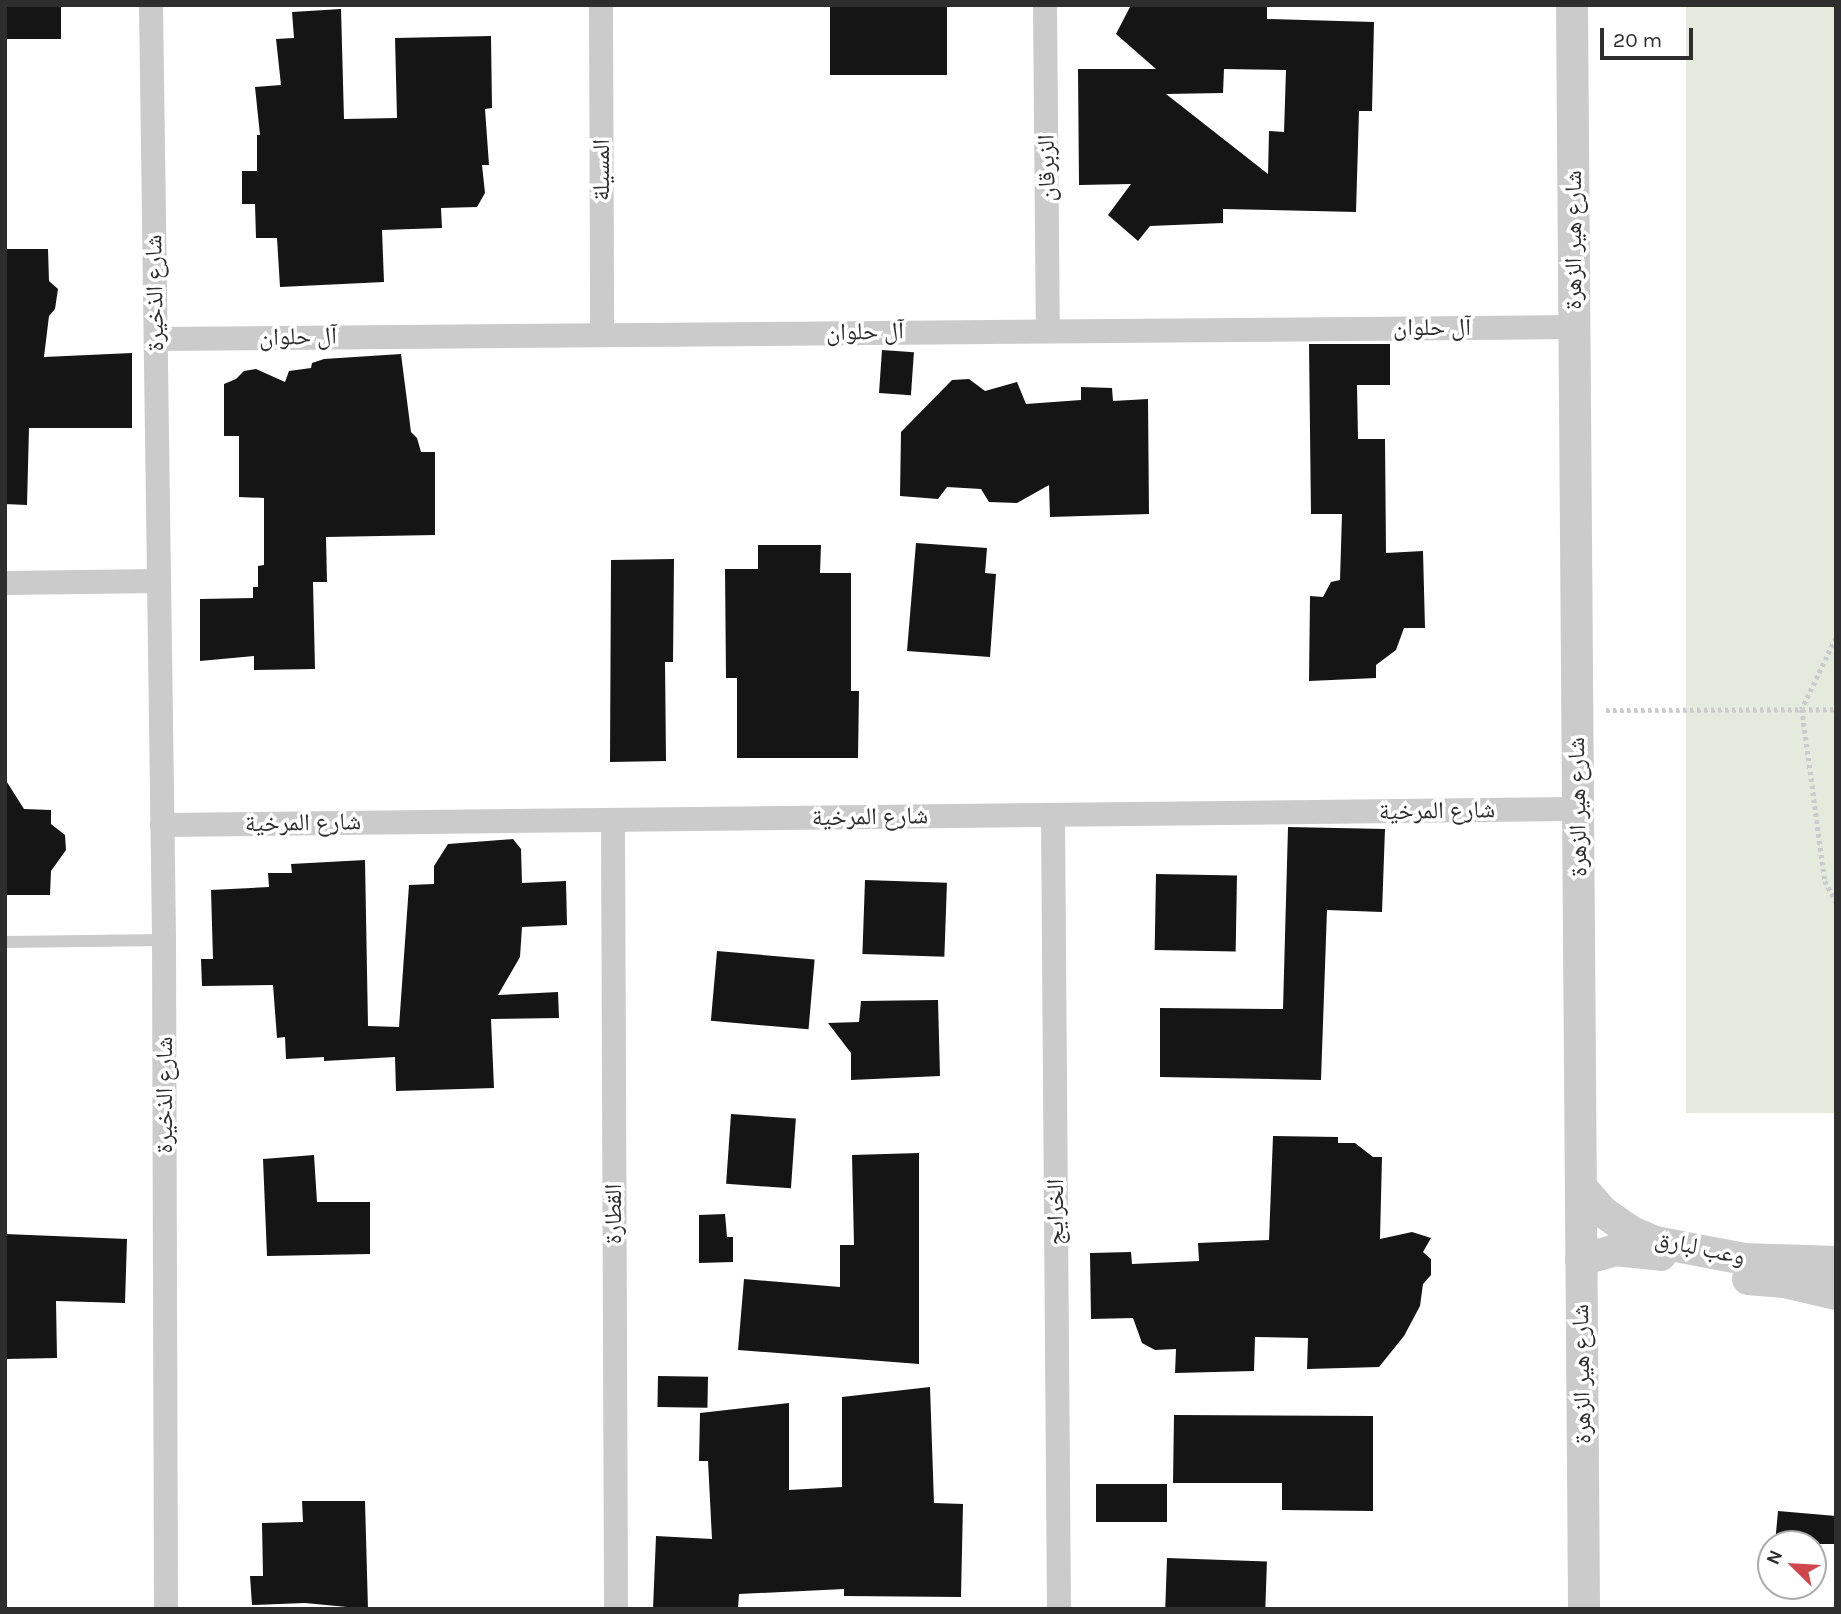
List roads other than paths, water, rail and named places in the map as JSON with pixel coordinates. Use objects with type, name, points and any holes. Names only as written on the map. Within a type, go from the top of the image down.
[{"type":"street","name":"شارع الذخيرة","points":[[151,5],[164,940],[166,1609]]},
{"type":"street","name":"المسيلة","points":[[601,5],[602,335]]},
{"type":"street","name":"الزبرقان","points":[[1045,5],[1048,330]]},
{"type":"street","name":"شارع هير الزهرة","points":[[1572,5],[1584,1609]]},
{"type":"street","name":"آل حلوان","points":[[156,339],[1574,327]]},
{"type":"street","points":[[5,583],[159,581]]},
{"type":"street","name":"شارع المرخية","points":[[162,825],[1579,809]]},
{"type":"street","name":"الخرايج","points":[[1053,815],[1059,1609]]},
{"type":"street","name":"القطارة","points":[[612,820],[616,1609]]},
{"type":"street","name":"وعب لبارق","points":[[1582,1188],[1604,1212],[1630,1231],[1655,1242],[1744,1259],[1836,1262]]},
{"type":"street","name":"وعب لبارق","points":[[1581,1260],[1615,1250],[1637,1251],[1686,1261],[1737,1279],[1784,1282],[1836,1294]]},
{"type":"lane","points":[[5,942],[164,940]]}]
